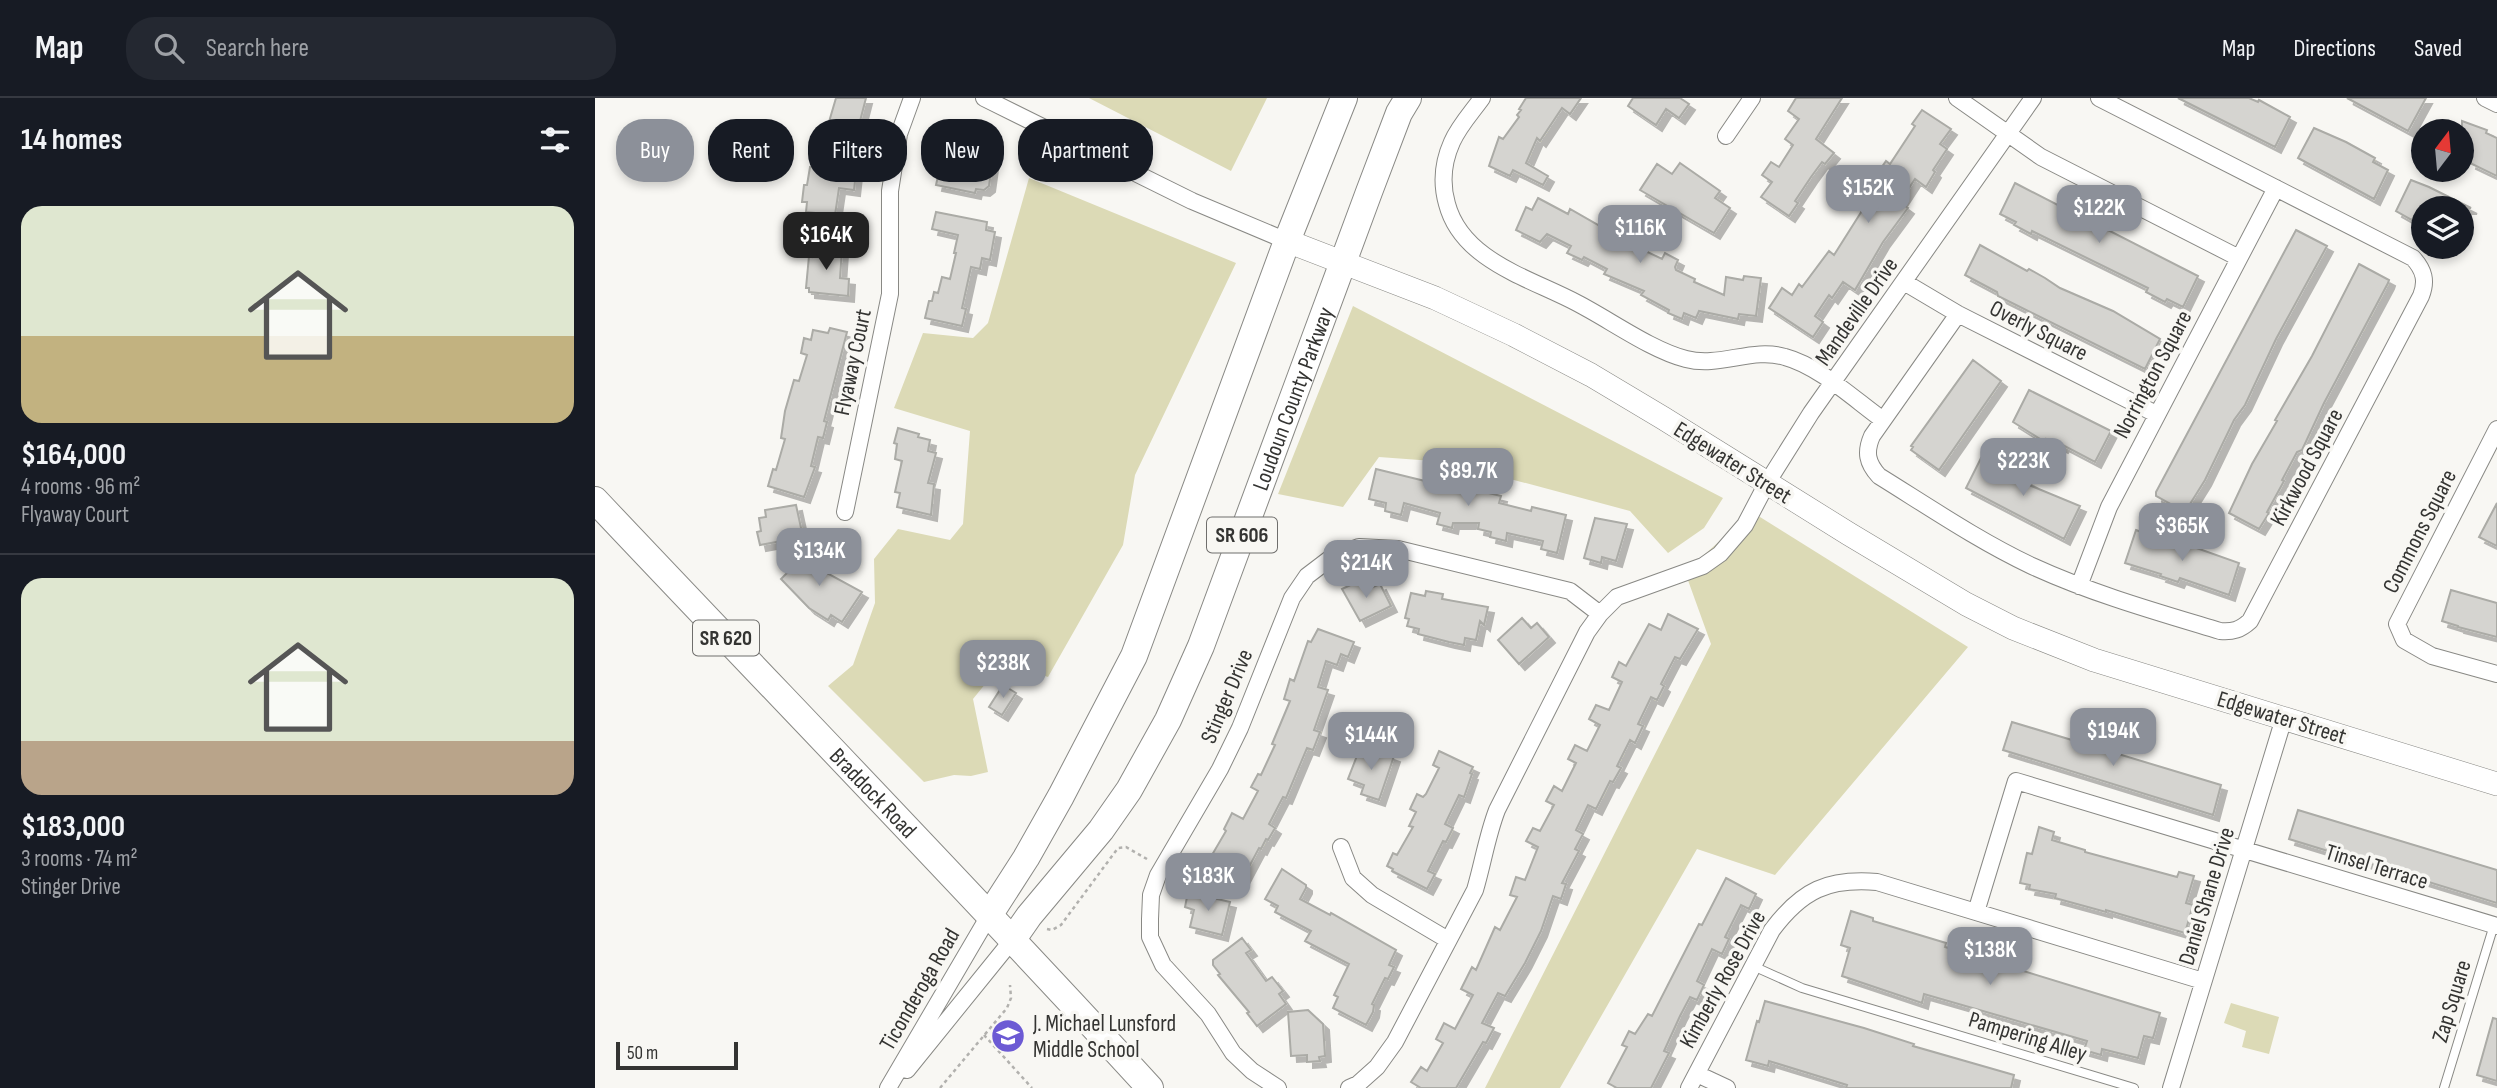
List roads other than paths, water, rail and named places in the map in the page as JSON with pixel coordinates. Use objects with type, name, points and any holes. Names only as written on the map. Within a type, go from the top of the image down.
[{"type":"main road","name":"SR 606","points":[[990,914],[1061,796],[1134,656],[1287,241],[1344,98]]},
{"type":"main road","name":"Loudoun County Parkway","points":[[1013,939],[1101,830],[1129,790],[1168,720],[1201,646],[1399,113],[1408,98]]},
{"type":"main road","name":"Braddock Road","points":[[595,500],[990,914],[1150,1088]]},
{"type":"street","name":"Flyaway Court","points":[[845,512],[890,294],[890,191],[899,134],[912,98]]},
{"type":"street","name":"Edgewater Street","points":[[984,98],[1192,201],[1435,298],[1514,335],[1603,382],[1955,597],[2013,628],[2094,660],[2497,784]]},
{"type":"street","points":[[1482,98],[1454,139],[1446,157],[1443,176],[1444,195],[1450,215],[1459,232],[1485,257],[1578,303],[1669,354],[1707,362],[1749,354],[1785,356],[1803,363],[1883,420]]},
{"type":"street","points":[[1726,136],[1752,98]]},
{"type":"street","points":[[1957,98],[2041,157],[2239,258]]},
{"type":"street","name":"Mandeville Drive","points":[[1767,483],[1832,383],[2033,98]]},
{"type":"street","name":"Kirkwood Square","points":[[1958,314],[1872,436],[1867,456],[1871,468],[1879,476],[1985,542],[2078,586],[2220,631],[2242,629],[2250,621],[2421,296],[2424,277],[2413,258],[2099,98]]},
{"type":"street","points":[[2485,98],[2497,104]]},
{"type":"street","name":"Norrington Square","points":[[2078,586],[2109,507],[2276,188]]},
{"type":"street","name":"Overly Square","points":[[1904,282],[1958,314],[2156,414]]},
{"type":"street","name":"Commons Square","points":[[2497,429],[2397,624],[2404,640],[2432,656],[2497,674]]},
{"type":"street","points":[[1349,1088],[1358,1084],[1377,1067],[1395,1042],[1475,890],[1483,862],[1486,837],[1497,810],[1587,632],[1617,597],[1703,566],[1720,554],[1745,525],[1767,483]]},
{"type":"street","name":"Stinger Drive","points":[[1278,1088],[1252,1071],[1233,1053],[1208,1014],[1163,965],[1150,937],[1151,895],[1163,867],[1220,769],[1240,728],[1292,598],[1307,576],[1332,556],[1359,547],[1398,549],[1570,591],[1600,614]]},
{"type":"street","name":"Daniel Shane Drive","points":[[2171,1088],[2284,718]]},
{"type":"street","name":"Tinsel Terrace","points":[[1976,912],[2015,780],[2496,926]]},
{"type":"street","points":[[1341,847],[1353,878],[1372,895],[1448,940]]},
{"type":"street","name":"Kimberly Rose Drive","points":[[1693,1081],[1772,930],[1787,909],[1827,884],[1853,880],[1877,882],[2203,981]]},
{"type":"street","name":"Ticonderoga Road","points":[[890,1088],[990,914]]},
{"type":"street","name":"Ticonderoga Road","points":[[890,1088],[1013,939]]},
{"type":"street","points":[[1693,1081],[1727,1088]]},
{"type":"lane","name":"Zap Square","points":[[2444,1088],[2496,926]]},
{"type":"lane","name":"Pampering Alley","points":[[1753,966],[1802,988],[2134,1088]]},
{"type":"place","name":"J. Michael Lunsford Middle School","points":[[1008,1036]]}]
